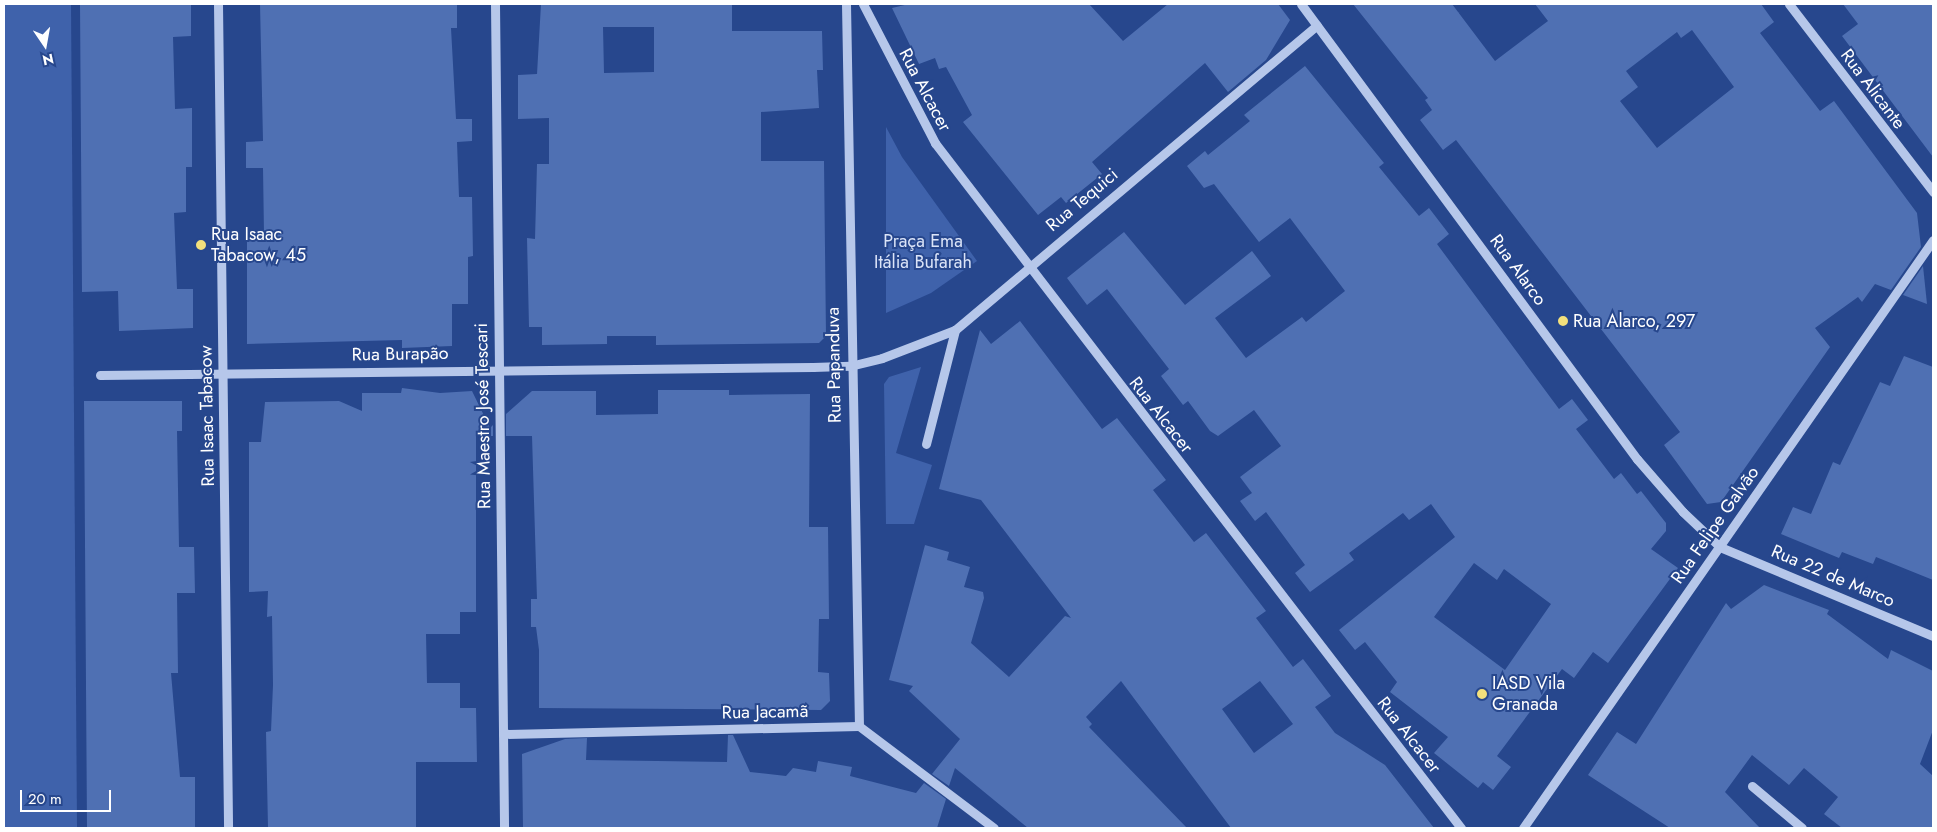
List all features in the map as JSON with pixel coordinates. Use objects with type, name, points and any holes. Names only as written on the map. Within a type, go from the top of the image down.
[{"type":"street","name":"Rua Isaac Tabacow","points":[[218,4],[228,828]]},
{"type":"street","name":"Rua Maestro José Tescari","points":[[495,4],[504,828]]},
{"type":"street","name":"Rua Papanduva","points":[[846,4],[850,366],[859,726]]},
{"type":"street","name":"Rua Alcacer","points":[[862,4],[934,143],[1026,267],[1461,828]]},
{"type":"street","name":"Rua Alarco","points":[[1301,4],[1637,459],[1720,547]]},
{"type":"street","name":"Rua Alicante","points":[[1789,4],[1933,192]]},
{"type":"street","name":"Rua Tequici","points":[[850,366],[934,341],[955,330],[1026,267],[1316,25]]},
{"type":"street","name":"Rua Felipe Galvão","points":[[1523,828],[1933,240]]},
{"type":"street","points":[[926,444],[955,330]]},
{"type":"street","name":"Rua Burapão","points":[[100,375],[222,372],[850,366]]},
{"type":"street","name":"Rua 22 de Marco","points":[[1720,547],[1933,636]]},
{"type":"street","points":[[859,726],[994,828]]},
{"type":"street","name":"Rua Jacamã","points":[[503,734],[859,726]]},
{"type":"street","points":[[1752,786],[1802,828]]},
{"type":"green space","points":[[4,4],[71,4],[77,828],[4,828]]},
{"type":"green space","name":"Praça Ema Itália Bufarah","points":[[886,127],[902,157],[977,261],[931,293],[886,313]]},
{"type":"green space","points":[[921,367],[896,453],[932,465],[914,524],[886,524],[884,384],[889,377]]},
{"type":"building","points":[[80,4],[191,4],[191,36],[173,37],[175,109],[192,108],[192,167],[186,167],[186,212],[174,213],[177,289],[193,289],[193,328],[119,331],[118,291],[82,292]]},
{"type":"building","points":[[260,4],[457,4],[457,28],[451,28],[456,119],[472,119],[472,141],[457,142],[459,197],[472,197],[473,256],[468,257],[468,304],[452,304],[452,346],[402,348],[402,340],[247,344],[247,235],[264,235],[263,168],[246,168],[246,142],[263,141]]},
{"type":"building","points":[[541,4],[732,4],[732,31],[822,31],[823,70],[817,70],[819,108],[761,112],[761,161],[824,161],[826,336],[819,343],[656,345],[656,336],[607,336],[607,344],[542,345],[542,327],[529,327],[527,238],[535,239],[537,164],[549,164],[549,118],[518,119],[518,75],[537,74]],"holes":[[[603,27],[654,27],[654,72],[604,73]]]},
{"type":"building","points":[[909,4],[1089,4],[1123,41],[1168,4],[1278,4],[1290,20],[1266,60],[1228,92],[1205,63],[1092,162],[1102,174],[1066,203],[1061,197],[1038,215],[963,122],[972,115],[946,67],[939,69],[935,58],[919,64],[892,8]]},
{"type":"building","points":[[1353,4],[1452,4],[1495,61],[1548,21],[1535,4],[1761,4],[1774,22],[1760,33],[1820,111],[1834,101],[1917,213],[1921,247],[1891,290],[1875,284],[1862,302],[1858,297],[1815,328],[1830,347],[1721,502],[1707,504],[1664,445],[1680,432],[1456,140],[1443,150],[1420,120],[1432,110],[1425,100],[1428,98]],"holes":[[[1692,30],[1734,87],[1657,148],[1620,101],[1638,87],[1626,71],[1677,32],[1681,38]]]},
{"type":"building","points":[[1843,4],[1933,4],[1933,157],[1842,36],[1858,24]]},
{"type":"building","points":[[1305,66],[1384,163],[1379,167],[1419,216],[1429,208],[1449,234],[1437,244],[1559,409],[1572,399],[1588,420],[1576,429],[1614,479],[1621,473],[1637,494],[1641,491],[1666,523],[1666,531],[1651,549],[1678,568],[1608,663],[1593,652],[1574,678],[1562,669],[1497,756],[1511,767],[1493,790],[1483,782],[1478,788],[1434,753],[1448,737],[1390,692],[1397,682],[1365,642],[1355,650],[1339,630],[1455,537],[1431,504],[1409,520],[1403,513],[1349,553],[1354,560],[1310,592],[1295,573],[1305,565],[1266,512],[1255,521],[1240,501],[1252,493],[1240,477],[1281,446],[1254,410],[1218,436],[1210,431],[1188,401],[1183,405],[1161,376],[1169,369],[1107,289],[1087,305],[1067,278],[1124,232],[1185,305],[1252,251],[1271,276],[1215,318],[1246,358],[1302,317],[1306,322],[1345,291],[1290,218],[1259,242],[1214,184],[1204,188],[1187,166],[1205,151],[1208,155],[1250,121],[1244,115]],"holes":[[[1474,563],[1497,580],[1504,569],[1551,604],[1505,670],[1434,617]]]},
{"type":"building","points":[[1923,266],[1927,304],[1903,295]]},
{"type":"building","points":[[1020,321],[1102,429],[1117,418],[1166,480],[1153,490],[1194,542],[1206,533],[1266,611],[1256,618],[1293,667],[1303,659],[1331,696],[1315,707],[1335,733],[1385,765],[1434,828],[1231,828],[1121,681],[1086,717],[1092,724],[1089,727],[1187,828],[1028,828],[955,768],[949,786],[932,774],[960,739],[909,691],[913,686],[889,680],[925,545],[949,552],[947,560],[970,567],[964,587],[983,592],[984,598],[971,643],[1009,677],[1065,616],[1071,618],[981,500],[939,489],[980,330],[991,344]],"holes":[[[1260,681],[1293,724],[1254,753],[1222,709]]]},
{"type":"building","points":[[1904,356],[1933,367],[1933,580],[1876,557],[1873,564],[1842,552],[1839,558],[1781,534],[1793,507],[1811,514],[1833,462],[1840,465],[1880,382],[1890,386]]},
{"type":"building","points":[[402,388],[440,393],[472,391],[490,428],[493,425],[493,436],[476,436],[476,612],[460,612],[460,634],[426,634],[427,683],[460,683],[460,708],[476,708],[477,762],[416,762],[416,828],[268,828],[266,732],[271,731],[273,685],[272,616],[267,617],[268,591],[249,592],[249,442],[261,442],[265,402],[339,401],[362,411],[362,393],[401,393]]},
{"type":"building","points":[[658,390],[729,390],[729,395],[810,394],[809,527],[828,527],[829,619],[819,619],[818,672],[829,673],[830,701],[821,710],[539,708],[539,650],[536,627],[531,627],[531,599],[537,599],[532,436],[506,436],[506,414],[532,391],[596,391],[596,415],[658,414]]},
{"type":"building","points":[[84,401],[182,401],[182,431],[177,431],[179,547],[194,547],[195,593],[177,593],[178,673],[171,673],[180,777],[195,777],[195,828],[87,828]]},
{"type":"building","points":[[1764,585],[1829,610],[1827,614],[1888,659],[1891,650],[1933,671],[1933,730],[1920,764],[1933,776],[1933,828],[1842,828],[1824,814],[1838,797],[1804,768],[1789,785],[1752,755],[1725,792],[1760,828],[1670,828],[1588,775],[1617,732],[1636,744],[1726,603],[1731,609]]},
{"type":"building","points":[[728,735],[733,735],[750,772],[786,776],[793,768],[816,772],[818,761],[852,767],[850,776],[916,793],[924,783],[946,799],[937,828],[523,828],[522,754],[565,739],[587,738],[586,760],[727,762]]},
{"type":"place","name":"Rua Isaac Tabacow, 45","points":[[201,245]]},
{"type":"place","name":"Rua Alarco, 297","points":[[1563,321]]},
{"type":"place","name":"IASD Vila Granada","points":[[1482,694]]}]
